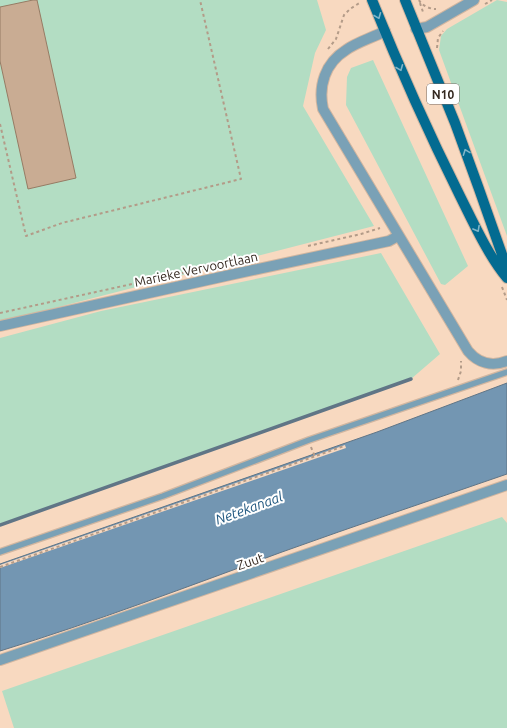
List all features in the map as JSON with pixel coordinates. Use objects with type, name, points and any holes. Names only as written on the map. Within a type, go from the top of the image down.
[{"type":"main road","name":"N10","points":[[372,0],[442,161],[499,269],[507,276]]},
{"type":"main road","name":"N10","points":[[405,0],[455,123],[505,263],[507,276]]},
{"type":"street","points":[[416,29],[427,27],[474,0]]},
{"type":"street","points":[[385,32],[346,49],[334,59],[327,70],[322,84],[321,100],[327,117],[468,351],[473,357],[486,364],[507,361]]},
{"type":"street","name":"Marieke Vervoortlaan","points":[[0,326],[389,241],[398,236]]},
{"type":"street","name":"Zuut","points":[[0,660],[507,485]]},
{"type":"lane","points":[[0,552],[163,496],[309,440],[507,372]]},
{"type":"path","points":[[0,124],[26,236],[62,223],[242,179],[200,0]]},
{"type":"path","points":[[419,0],[420,3],[429,8],[439,8]]},
{"type":"path","points":[[307,246],[361,234],[380,228]]},
{"type":"path","points":[[0,314],[201,269]]},
{"type":"path","points":[[449,393],[458,380],[461,371],[461,361]]},
{"type":"path","points":[[0,567],[344,446]]},
{"type":"green space","points":[[0,0],[317,0],[326,30],[315,53],[303,106],[374,226],[0,322]]},
{"type":"green space","points":[[497,0],[507,2],[507,236],[439,50],[441,36],[447,29]]},
{"type":"green space","points":[[373,60],[468,266],[445,285],[441,284],[346,105],[347,77],[351,68]]},
{"type":"green space","points":[[381,253],[440,354],[411,379],[0,525],[0,338],[101,311]]},
{"type":"green space","points":[[502,517],[507,523],[507,728],[14,728],[2,691]]},
{"type":"water","name":"Netekanaal","points":[[507,383],[507,474],[310,542],[106,616],[0,651],[0,564],[377,432]]},
{"type":"pier","points":[[345,445],[346,448],[0,568],[0,565]]},
{"type":"building","points":[[37,0],[76,178],[28,189],[0,61],[0,7]]},
{"type":"waterway","points":[[0,525],[411,379]]}]
